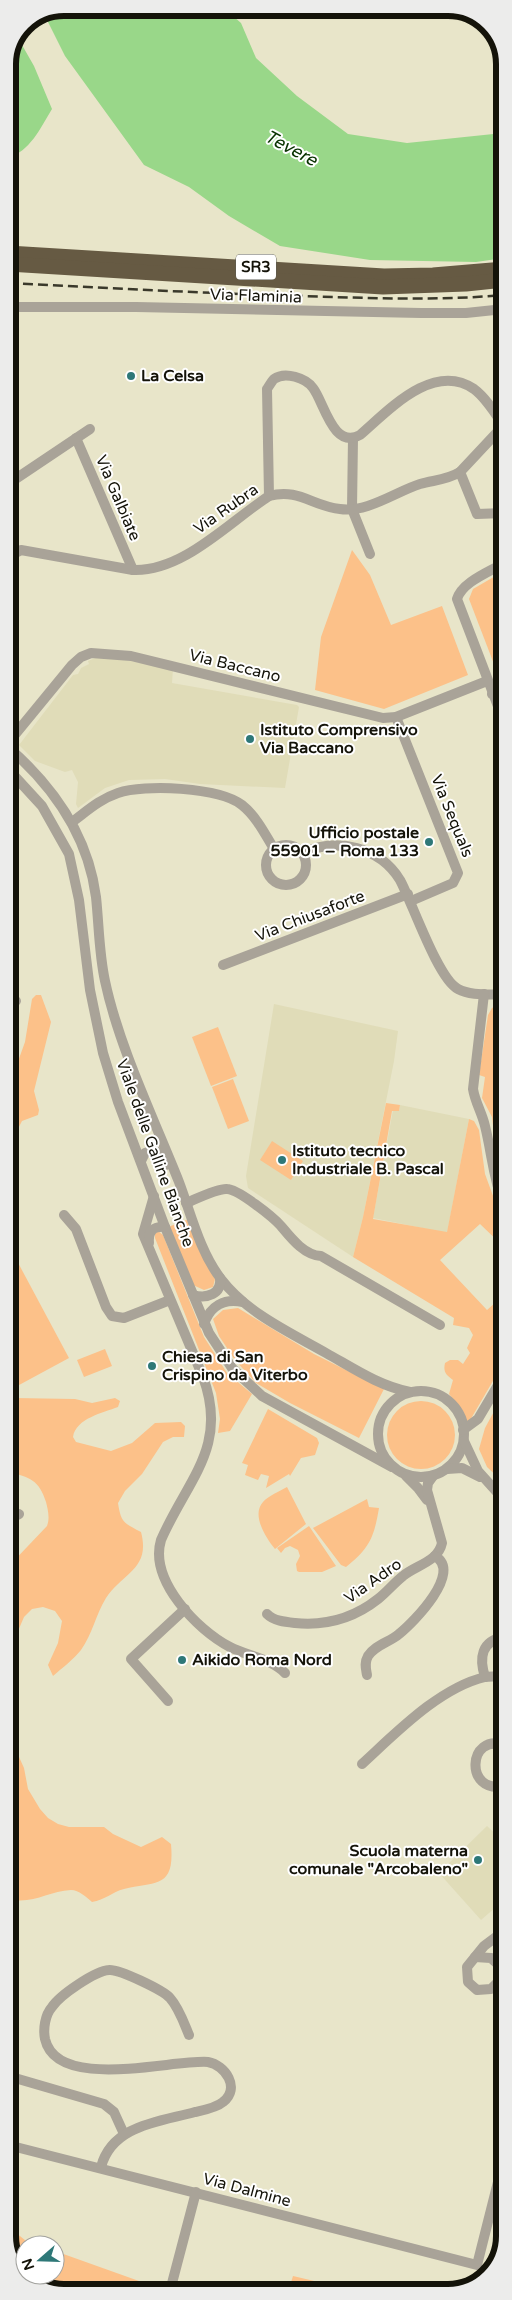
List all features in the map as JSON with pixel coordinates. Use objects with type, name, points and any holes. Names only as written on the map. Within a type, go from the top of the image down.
[{"type":"highway","name":"SR3","points":[[16,253],[384,276],[433,275],[496,270]]},
{"type":"highway","name":"SR3","points":[[16,264],[383,287],[466,284],[496,281]]},
{"type":"street","name":"Via Flaminia","points":[[16,307],[136,307],[412,313],[466,313],[496,311]]},
{"type":"street","points":[[269,496],[267,389],[275,379],[286,375],[298,378],[312,387],[325,415],[344,437],[353,438],[408,395],[429,384],[443,381],[459,382],[474,389],[496,416]]},
{"type":"street","points":[[16,479],[90,429]]},
{"type":"street","name":"Via Rubra","points":[[16,553],[21,550],[133,570],[150,569],[178,560],[269,496],[283,493],[295,494],[340,510],[352,509],[365,506],[419,484],[447,479],[460,472],[496,433]]},
{"type":"street","name":"Via Galbiate","points":[[76,438],[133,570]]},
{"type":"street","points":[[353,438],[352,509],[370,554]]},
{"type":"street","points":[[460,472],[477,514],[496,513]]},
{"type":"street","points":[[496,568],[467,585],[457,597],[457,604],[496,703]]},
{"type":"street","name":"Via Baccano","points":[[16,735],[75,661],[86,654],[96,652],[131,656],[384,718],[396,716],[487,681]]},
{"type":"street","points":[[492,694],[496,692]]},
{"type":"street","name":"Via Sequals","points":[[396,716],[458,873],[453,883],[409,898]]},
{"type":"street","name":"Viale delle Galline Bianche","points":[[16,753],[57,798],[72,822],[86,855],[93,882],[103,970],[111,1008],[186,1202],[208,1256],[220,1278],[244,1302],[263,1316],[374,1380],[410,1392]]},
{"type":"street","name":"Viale delle Galline Bianche","points":[[16,778],[42,806],[69,854],[78,892],[86,972],[99,1038],[118,1102],[204,1324],[229,1363],[262,1396],[392,1467]]},
{"type":"street","points":[[72,822],[103,800],[122,792],[155,788],[207,793],[226,798],[243,806],[260,826],[274,849]]},
{"type":"street","points":[[286,844],[298,848],[306,859],[305,873],[296,883],[283,885],[271,879],[266,866],[266,860],[274,849],[286,844]]},
{"type":"street","points":[[302,853],[315,848],[344,845],[360,848],[389,866],[397,875],[409,898],[448,980],[461,991],[496,995]]},
{"type":"street","name":"Via Chiusaforte","points":[[222,965],[409,898]]},
{"type":"street","points":[[484,994],[474,1081],[475,1098],[484,1120],[496,1181]]},
{"type":"street","points":[[141,1161],[150,1150],[156,1150],[171,1175],[178,1182]]},
{"type":"street","points":[[186,1202],[225,1188],[235,1190],[280,1225],[291,1239],[315,1256],[321,1256],[440,1325]]},
{"type":"street","points":[[154,1196],[143,1231],[208,1390],[212,1417],[206,1453],[164,1533],[159,1548],[159,1564],[163,1577],[185,1608],[208,1632],[227,1646],[254,1658],[278,1665],[285,1673]]},
{"type":"street","points":[[64,1215],[76,1229],[106,1307],[112,1316],[124,1318],[170,1300]]},
{"type":"street","points":[[149,1247],[150,1232],[156,1227],[165,1227]]},
{"type":"street","points":[[193,1295],[202,1297],[213,1294],[219,1287],[220,1278]]},
{"type":"street","points":[[204,1324],[207,1317],[219,1304],[225,1301],[244,1302]]},
{"type":"street","points":[[402,1474],[417,1478],[433,1476],[446,1469],[458,1457],[464,1435],[478,1419],[496,1389]]},
{"type":"street","points":[[432,1510],[418,1488],[392,1467],[380,1448],[378,1427],[381,1416],[387,1406],[399,1396],[410,1392],[430,1391],[448,1400],[458,1413],[473,1463],[496,1492]]},
{"type":"street","points":[[446,1469],[466,1469],[490,1486]]},
{"type":"street","points":[[367,1675],[366,1664],[370,1654],[409,1625],[441,1584],[445,1574],[440,1560],[435,1556],[442,1543],[427,1488],[433,1476]]},
{"type":"street","name":"Via Adro","points":[[267,1614],[275,1620],[300,1624],[327,1622],[344,1618],[372,1604],[404,1575],[435,1556]]},
{"type":"street","points":[[168,1701],[130,1659],[185,1608]]},
{"type":"street","points":[[485,1677],[481,1662],[482,1651],[496,1639]]},
{"type":"street","points":[[362,1764],[433,1703],[485,1677],[496,1676]]},
{"type":"street","points":[[496,1743],[482,1749],[475,1762],[476,1770],[484,1782],[490,1786],[496,1786]]},
{"type":"street","points":[[496,1938],[475,1957],[466,1970],[468,1982],[473,1988],[481,1990],[491,1989],[496,1983]]},
{"type":"street","points":[[475,1957],[491,1958],[496,1966]]},
{"type":"street","points":[[101,2167],[108,2149],[124,2134],[139,2127],[203,2110],[221,2103],[230,2092],[230,2082],[227,2074],[217,2064],[204,2061],[114,2071],[69,2063],[54,2054],[46,2042],[46,2022],[52,2006],[68,1992],[99,1972],[114,1970],[167,1995],[176,2007],[189,2035]]},
{"type":"street","points":[[16,2078],[104,2104],[114,2112],[124,2134]]},
{"type":"street","name":"Via Dalmine","points":[[16,2147],[101,2167],[478,2265],[496,2190]]},
{"type":"street","points":[[172,2284],[196,2192]]},
{"type":"shaded area","points":[[352,550],[370,575],[391,625],[442,606],[468,675],[384,709],[315,690],[321,637]]},
{"type":"shaded area","points":[[496,576],[496,669],[469,599],[473,589]]},
{"type":"shaded area","points":[[110,657],[173,669],[172,683],[297,705],[299,707],[285,788],[200,784],[165,779],[129,780],[105,788],[78,808],[76,804],[78,782],[72,770],[65,772],[35,761],[19,745],[73,675],[78,674],[81,668],[89,664],[88,661],[95,658]]},
{"type":"shaded area","points":[[36,995],[41,995],[51,1022],[34,1091],[39,1110],[38,1115],[22,1121],[16,1133],[16,1067],[25,1042],[32,999]]},
{"type":"shaded area","points":[[274,1004],[398,1031],[394,1061],[363,1217],[353,1257],[248,1188],[246,1176]]},
{"type":"shaded area","points":[[496,1006],[496,1152],[492,1117],[482,1098],[485,1077],[479,1075],[488,1015],[492,1008]]},
{"type":"shaded area","points":[[218,1027],[237,1076],[211,1086],[192,1037]]},
{"type":"shaded area","points":[[233,1079],[249,1121],[228,1129],[212,1087]]},
{"type":"shaded area","points":[[386,1103],[400,1105],[399,1111],[392,1111],[373,1219],[447,1232],[469,1119],[474,1121],[479,1130],[485,1174],[496,1204],[496,1239],[480,1224],[440,1260],[487,1310],[496,1302],[496,1376],[469,1422],[466,1423],[463,1411],[449,1394],[453,1380],[446,1373],[444,1366],[450,1360],[458,1360],[463,1364],[470,1353],[467,1348],[473,1335],[469,1328],[453,1325],[454,1318],[353,1257]]},
{"type":"shaded area","points":[[400,1105],[469,1119],[447,1233],[373,1218],[393,1110],[399,1111]]},
{"type":"shaded area","name":"Istituto tecnico Industriale B. Pascal","points":[[272,1141],[303,1161],[291,1180],[260,1160]]},
{"type":"shaded area","points":[[189,1219],[215,1279],[213,1287],[204,1290],[193,1285],[168,1227]]},
{"type":"shaded area","points":[[158,1231],[163,1235],[204,1337],[227,1373],[252,1394],[230,1431],[218,1433],[220,1419],[216,1393],[155,1238],[155,1234]]},
{"type":"shaded area","points":[[16,1259],[69,1358],[16,1387]]},
{"type":"shaded area","points":[[238,1308],[314,1354],[384,1389],[359,1438],[290,1403],[256,1383],[235,1360],[219,1336],[213,1319],[223,1310]]},
{"type":"shaded area","points":[[105,1349],[112,1366],[84,1377],[77,1360]]},
{"type":"shaded area","points":[[16,1398],[75,1399],[92,1403],[115,1398],[120,1401],[118,1407],[91,1417],[79,1425],[73,1437],[76,1442],[111,1451],[132,1443],[155,1423],[181,1422],[185,1426],[184,1437],[173,1437],[163,1442],[142,1474],[125,1491],[118,1503],[120,1515],[124,1522],[141,1532],[143,1544],[139,1563],[106,1598],[81,1650],[53,1676],[48,1665],[58,1643],[62,1621],[55,1611],[43,1607],[32,1609],[24,1617],[16,1636],[16,1559],[47,1526],[49,1517],[46,1502],[37,1484],[16,1474]]},
{"type":"shaded area","points":[[421,1401],[434,1403],[445,1411],[453,1422],[455,1435],[453,1448],[445,1459],[434,1467],[421,1469],[408,1467],[397,1459],[389,1448],[387,1435],[389,1422],[397,1411],[408,1403]]},
{"type":"shaded area","points":[[496,1408],[496,1475],[487,1467],[479,1449],[485,1428]]},
{"type":"shaded area","points":[[268,1409],[317,1438],[319,1443],[315,1455],[301,1458],[290,1476],[289,1474],[266,1488],[269,1476],[261,1474],[258,1480],[245,1475],[248,1465],[242,1463]]},
{"type":"shaded area","points":[[287,1487],[306,1524],[275,1549],[261,1526],[259,1520],[260,1507],[268,1498]]},
{"type":"shaded area","points":[[367,1499],[369,1507],[379,1508],[373,1534],[366,1548],[346,1567],[341,1565],[313,1528]]},
{"type":"shaded area","points":[[309,1526],[336,1566],[322,1572],[299,1572],[297,1571],[296,1564],[300,1556],[298,1550],[290,1546],[281,1553],[277,1548]]},
{"type":"shaded area","points":[[16,1750],[24,1768],[28,1789],[48,1818],[58,1824],[69,1827],[104,1827],[113,1834],[141,1847],[162,1837],[171,1844],[170,1869],[166,1876],[154,1883],[120,1890],[101,1900],[92,1902],[80,1892],[74,1890],[33,1899],[17,1900]]},
{"type":"shaded area","name":"Scuola materna comunale \"Arcobaleno\"","points":[[487,1826],[496,1834],[496,1907],[481,1920],[439,1873]]},
{"type":"shaded area","points":[[65,2255],[139,2281],[138,2284],[65,2284]]},
{"type":"shaded area","points":[[293,2276],[327,2284],[290,2284]]},
{"type":"water","name":"Tevere","points":[[64,16],[233,16],[241,23],[256,58],[297,96],[348,134],[407,143],[496,134],[496,259],[476,262],[370,260],[280,246],[229,216],[189,187],[144,165],[65,56],[47,20]]},
{"type":"water","points":[[21,44],[34,66],[52,109],[39,131],[16,155],[16,64]]},
{"type":"railway","points":[[16,283],[350,298],[496,296]]},
{"type":"place","name":"La Celsa","points":[[131,376]]},
{"type":"place","name":"Istituto Comprensivo Via Baccano","points":[[250,739]]},
{"type":"place","name":"Ufficio postale 55901 – Roma 133","points":[[429,842]]},
{"type":"place","name":"Istituto tecnico Industriale B. Pascal","points":[[282,1160]]},
{"type":"place","name":"Chiesa di San Crispino da Viterbo","points":[[152,1366]]},
{"type":"place","name":"Aikido Roma Nord","points":[[182,1660]]},
{"type":"place","name":"Scuola materna comunale \"Arcobaleno\"","points":[[478,1860]]}]
